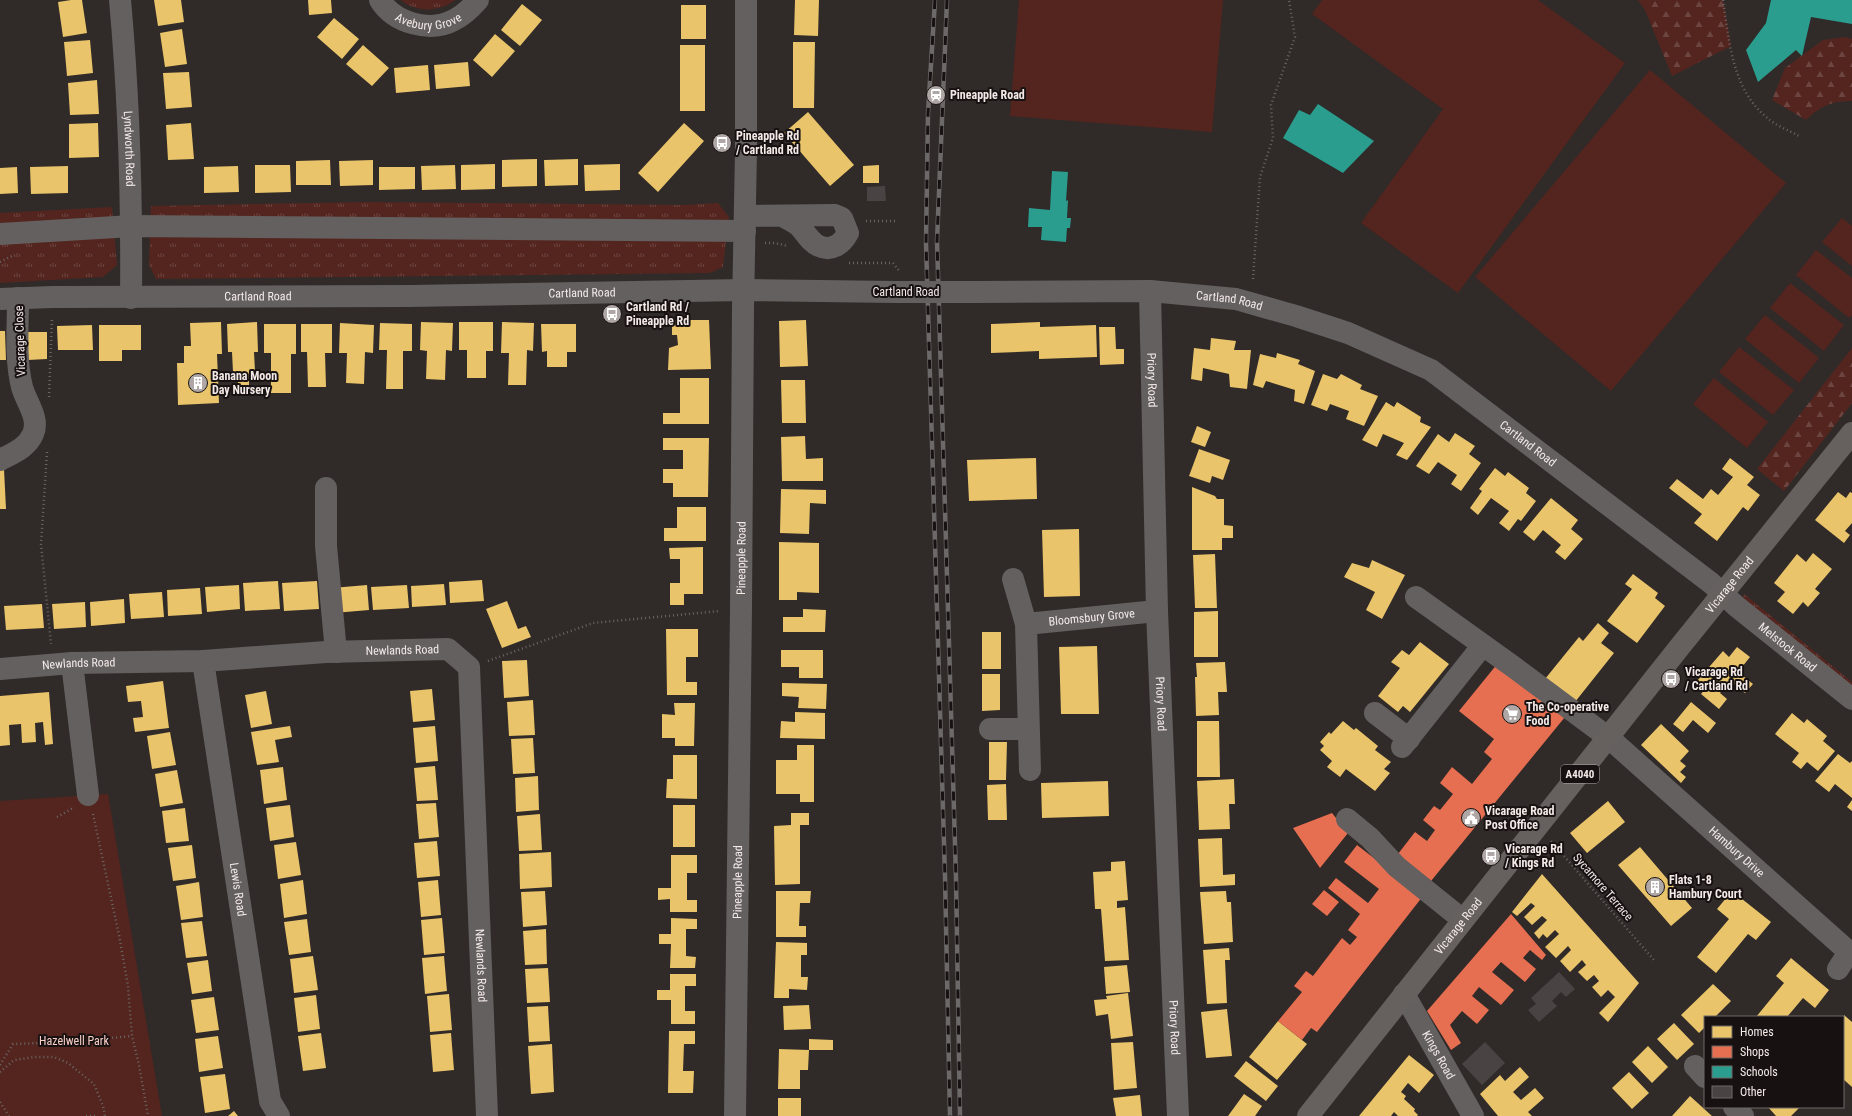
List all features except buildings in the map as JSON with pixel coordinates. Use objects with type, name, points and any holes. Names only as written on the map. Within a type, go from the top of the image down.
[{"type":"main road","name":"Vicarage Road","points":[[1308,1116],[1852,432]]},
{"type":"street","name":"Lyndworth Road","points":[[120,0],[127,78],[132,226],[131,298]]},
{"type":"street","name":"Avebury Grove","points":[[380,0],[383,6],[398,17],[416,24],[435,26],[453,21],[469,10],[478,0]]},
{"type":"street","name":"Pineapple Road","points":[[735,1116],[742,610],[746,0]]},
{"type":"street","points":[[0,234],[132,226],[745,223],[782,216]]},
{"type":"street","name":"Cartland Road","points":[[9,299],[434,296],[744,290],[896,292],[1150,291],[1236,299],[1348,333],[1432,370],[1723,594]]},
{"type":"street","name":"Priory Road","points":[[1150,291],[1157,610],[1178,1116]]},
{"type":"street","name":"Vicarage Close","points":[[0,460],[23,448],[34,433],[35,418],[22,388],[9,299]]},
{"type":"street","points":[[326,488],[326,546],[336,652]]},
{"type":"street","points":[[1013,579],[1026,624],[1030,770]]},
{"type":"street","name":"Melstock Road","points":[[1723,594],[1852,699]]},
{"type":"street","points":[[1416,597],[1483,644],[1608,738]]},
{"type":"street","name":"Bloomsbury Grove","points":[[1026,624],[1157,610]]},
{"type":"street","points":[[1375,713],[1405,743],[1483,644]]},
{"type":"street","name":"Newlands Road","points":[[0,669],[62,664],[203,661],[336,652],[448,649],[469,667],[487,1116]]},
{"type":"street","name":"Lewis Road","points":[[203,661],[270,1101],[277,1116],[279,1116]]},
{"type":"street","points":[[62,664],[88,795]]},
{"type":"street","points":[[990,729],[1028,729]]},
{"type":"street","name":"Hambury Drive","points":[[1608,738],[1847,958]]},
{"type":"street","points":[[1347,819],[1370,838],[1398,867],[1463,920]]},
{"type":"street","name":"Kings Road","points":[[1404,994],[1473,1116]]},
{"type":"street","points":[[1735,1108],[1743,1116]]},
{"type":"path","points":[[1253,280],[1260,176],[1273,138],[1271,105],[1295,37],[1289,0]]},
{"type":"path","points":[[1723,0],[1735,71],[1746,94],[1766,117],[1800,136]]},
{"type":"path","points":[[49,405],[52,298]]},
{"type":"path","points":[[47,451],[41,544],[62,664]]},
{"type":"path","points":[[469,667],[593,623],[742,610]]},
{"type":"path","points":[[88,795],[119,935],[128,986],[132,1036],[148,1116]]},
{"type":"path","name":"Sycamore Terrace","points":[[1538,826],[1654,960]]},
{"type":"path","points":[[0,1064],[13,1044],[68,1042],[132,1036]]},
{"type":"path","points":[[0,1072],[14,1060],[35,1057],[54,1057],[68,1063],[94,1084],[103,1106],[104,1116]]},
{"type":"path","points":[[0,1102],[9,1116]]},
{"type":"path","points":[[86,1116],[96,1116]]},
{"type":"green space","points":[[401,0],[455,0],[435,9],[421,9]]},
{"type":"green space","points":[[1019,0],[1223,0],[1212,132],[1010,116]]},
{"type":"green space","points":[[1322,0],[1538,0],[1625,63],[1458,293],[1361,223],[1443,109],[1312,14]]},
{"type":"green space","points":[[1638,0],[1723,0],[1731,46],[1672,76],[1645,10]]},
{"type":"green space","points":[[1845,37],[1852,39],[1852,101],[1838,102],[1827,105],[1816,111],[1806,120],[1772,100],[1785,68],[1823,40]]},
{"type":"green space","points":[[1650,70],[1786,183],[1611,391],[1475,277]]},
{"type":"green space","points":[[365,202],[685,205],[718,203],[729,217],[723,267],[710,273],[156,279],[149,265],[151,206]]},
{"type":"green space","points":[[112,207],[117,265],[103,277],[0,283],[0,213]]},
{"type":"green space","points":[[1842,218],[1852,226],[1852,266],[1822,242]]},
{"type":"green space","points":[[1816,250],[1852,278],[1852,315],[1849,318],[1796,275]]},
{"type":"green space","points":[[1790,283],[1844,325],[1824,351],[1770,308]]},
{"type":"green space","points":[[1765,315],[1819,358],[1799,383],[1745,339]]},
{"type":"green space","points":[[1739,347],[1794,390],[1773,415],[1719,372]]},
{"type":"green space","points":[[1852,348],[1852,403],[1784,491],[1757,469]]},
{"type":"green space","points":[[1714,378],[1768,422],[1747,448],[1693,404]]},
{"type":"green space","points":[[1744,594],[1852,682],[1852,689],[1741,601]]},
{"type":"green space","name":"Hazelwell Park","points":[[108,794],[162,1116],[0,1116],[0,801]]},
{"type":"railway","points":[[935,0],[928,113],[926,243],[945,877],[950,1116]]},
{"type":"railway","points":[[947,0],[937,241],[956,878],[960,1116]]},
{"type":"place","name":"Pineapple Road","points":[[936,95]]},
{"type":"place","name":"Pineapple Rd / Cartland Rd","points":[[722,143]]},
{"type":"place","name":"Cartland Rd / Pineapple Rd","points":[[612,314]]},
{"type":"place","name":"Banana Moon Day Nursery","points":[[198,383]]},
{"type":"place","name":"Vicarage Rd / Cartland Rd","points":[[1671,679]]},
{"type":"place","name":"The Co-operative Food","points":[[1512,714]]},
{"type":"place","name":"Vicarage Road Post Office","points":[[1471,818]]},
{"type":"place","name":"Vicarage Rd / Kings Rd","points":[[1491,856]]},
{"type":"place","name":"Flats 1-8 Hambury Court","points":[[1655,887]]}]
